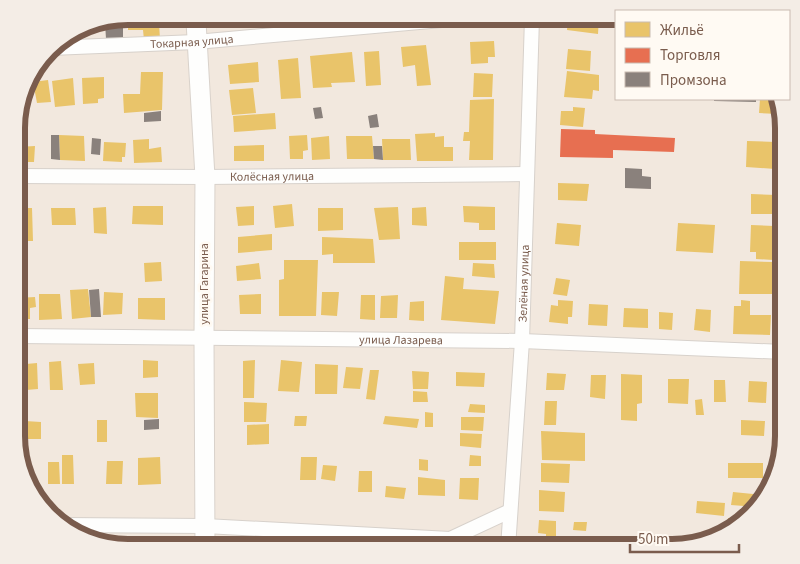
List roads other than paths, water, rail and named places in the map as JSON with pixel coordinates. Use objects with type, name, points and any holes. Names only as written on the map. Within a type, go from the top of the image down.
[{"type":"street","name":"улица Гагарина","points":[[196,25],[204,177],[205,539]]},
{"type":"street","name":"Токарная улица","points":[[64,47],[196,42],[386,25]]},
{"type":"street","name":"Зелёная улица","points":[[508,539],[522,341],[532,25]]},
{"type":"street","name":"Колёсная улица","points":[[25,176],[204,177],[527,174]]},
{"type":"street","name":"улица Лазарева","points":[[25,336],[522,341],[775,352]]},
{"type":"street","points":[[76,525],[205,526],[450,539],[510,511]]}]
